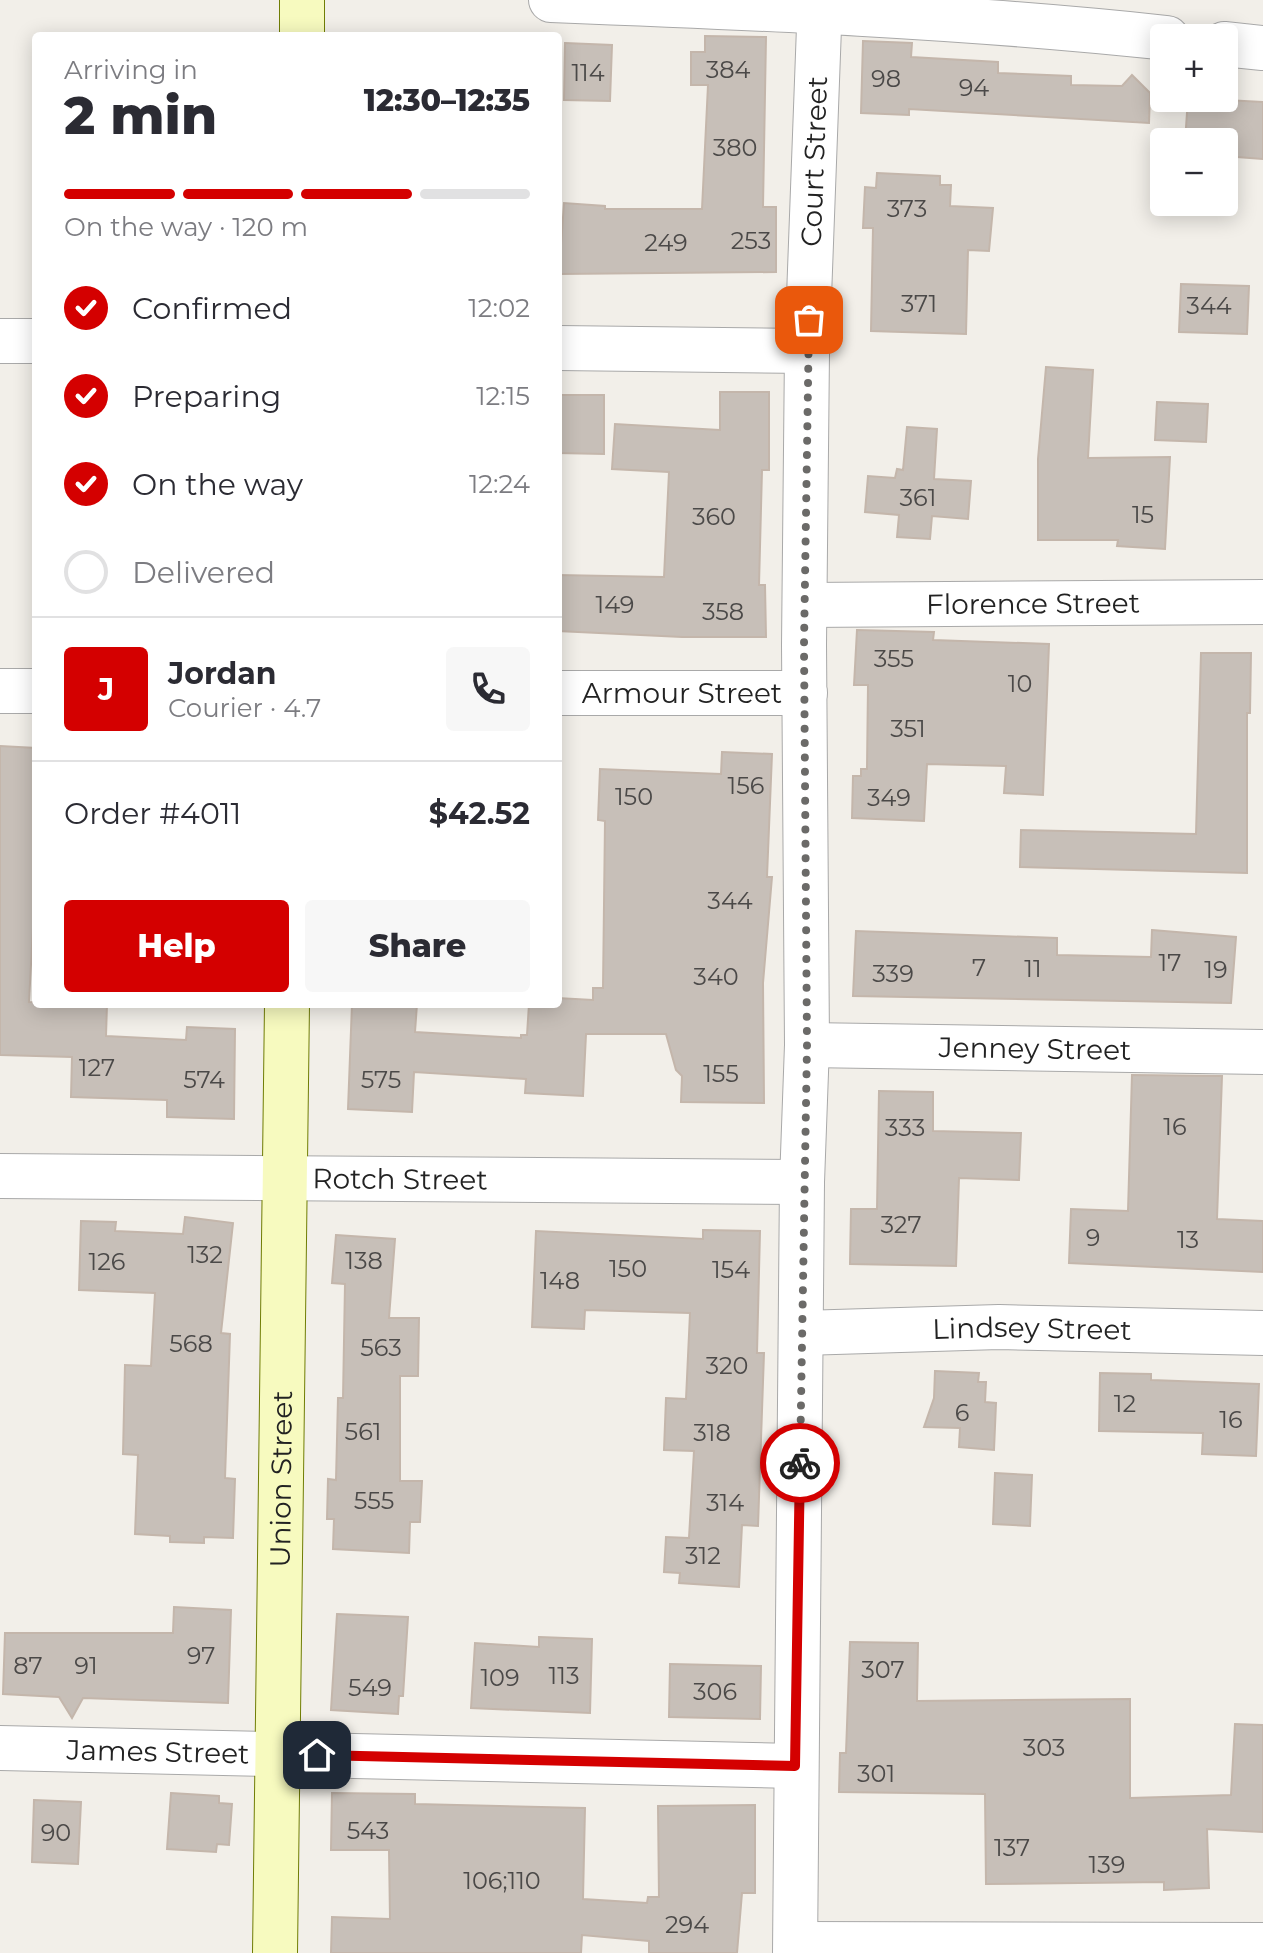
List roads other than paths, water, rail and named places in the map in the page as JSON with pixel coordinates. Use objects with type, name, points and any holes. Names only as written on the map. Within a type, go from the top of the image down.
[{"type":"main road","points":[[302,0],[302,32]]},
{"type":"main road","name":"Union Street","points":[[275,1953],[287,1008]]},
{"type":"street","points":[[551,0],[820,5],[1150,36]]},
{"type":"street","name":"Court Street","points":[[796,1949],[795,1766],[802,1182],[807,1045],[807,351],[820,5]]},
{"type":"street","points":[[1238,45],[1263,48]]},
{"type":"street","points":[[0,341],[32,341]]},
{"type":"street","points":[[562,348],[807,351]]},
{"type":"street","name":"Florence Street","points":[[805,605],[1263,602]]},
{"type":"street","points":[[0,691],[32,691]]},
{"type":"street","name":"Armour Street","points":[[562,693],[805,693]]},
{"type":"street","name":"Jenney Street","points":[[807,1045],[1263,1052]]},
{"type":"street","name":"Rotch Street","points":[[0,1176],[802,1182]]},
{"type":"street","name":"Lindsey Street","points":[[802,1333],[999,1327],[1263,1333]]},
{"type":"street","name":"James Street","points":[[0,1748],[795,1766]]},
{"type":"street","points":[[796,1949],[1263,1945]]}]
